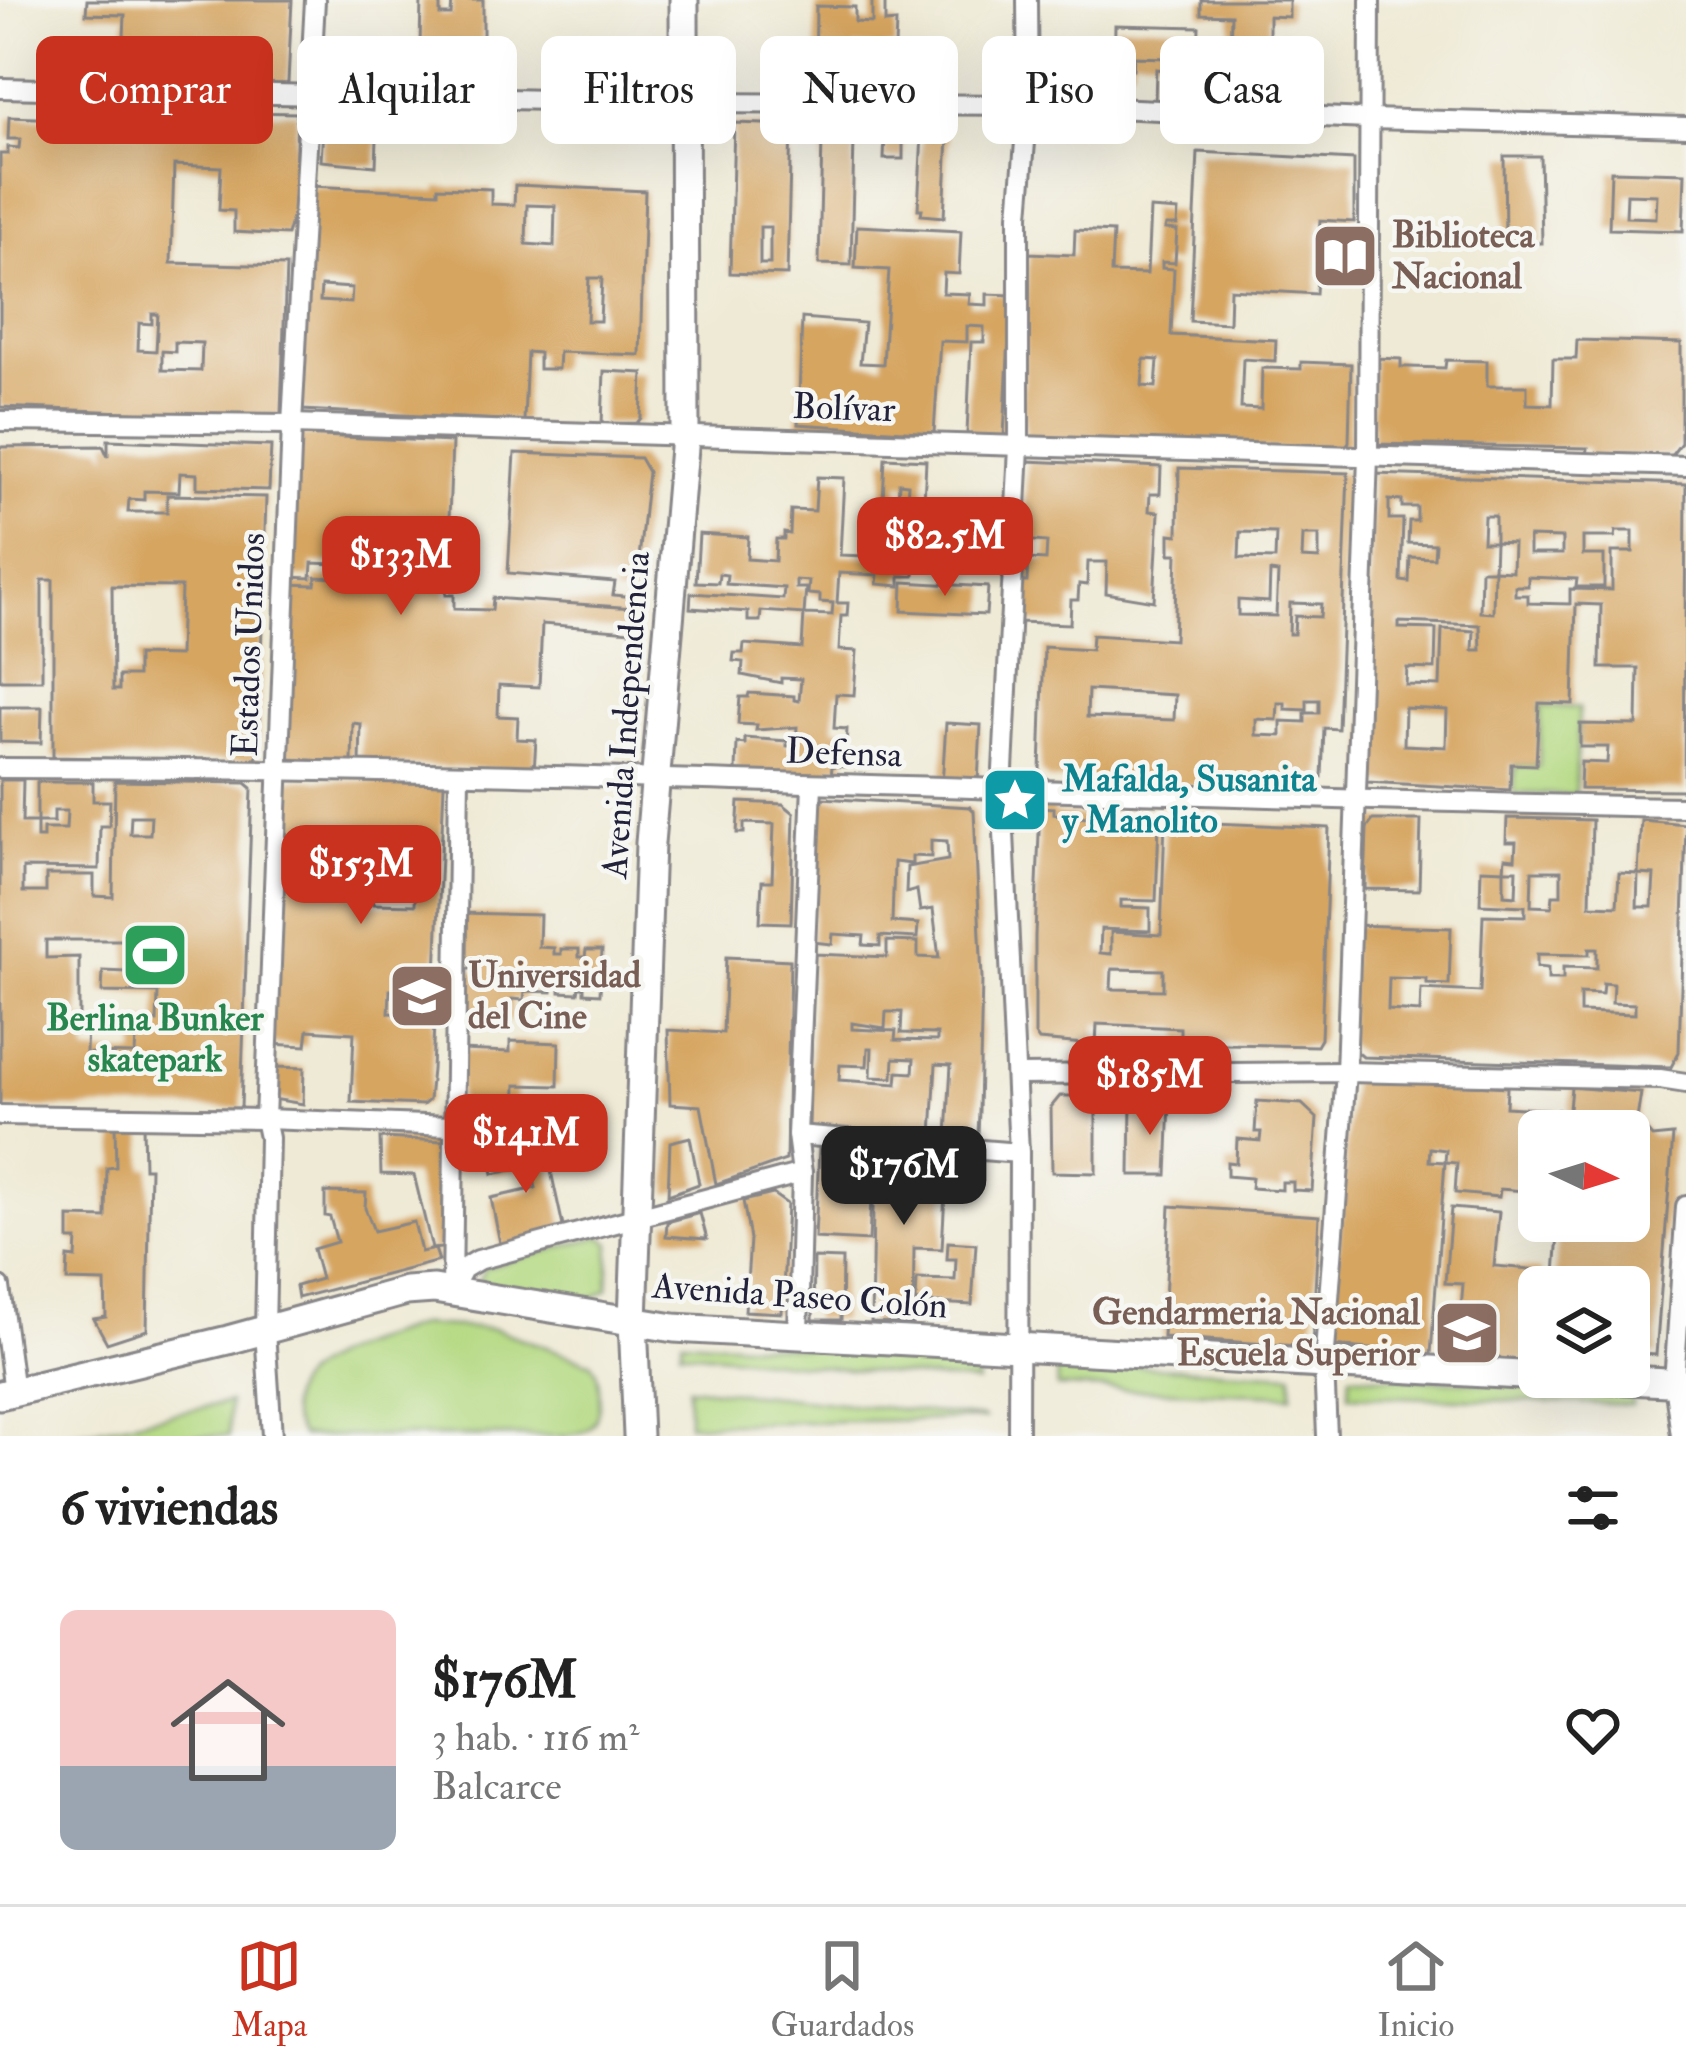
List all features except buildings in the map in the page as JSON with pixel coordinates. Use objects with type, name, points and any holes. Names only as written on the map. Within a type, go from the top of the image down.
[{"type":"main road","name":"Avenida Independencia","points":[[683,0],[684,36]]},
{"type":"main road","name":"Avenida Independencia","points":[[638,1436],[633,1321],[654,779],[685,436],[685,144]]},
{"type":"main road","name":"Avenida Paseo Colón","points":[[7,1394],[406,1291],[452,1291],[674,1328],[1518,1375]]},
{"type":"main road","points":[[1650,1381],[1680,1383]]},
{"type":"street","name":"Estados Unidos","points":[[313,36],[315,0]]},
{"type":"street","points":[[1028,0],[1028,36]]},
{"type":"street","points":[[1327,1436],[1324,1365],[1346,1072],[1367,457],[1370,0]]},
{"type":"street","points":[[0,88],[297,96]]},
{"type":"street","points":[[736,103],[982,106]]},
{"type":"street","points":[[1136,110],[1686,127]]},
{"type":"street","name":"Estados Unidos","points":[[272,1436],[265,1330],[269,1138],[265,1118],[307,144]]},
{"type":"street","points":[[1018,1436],[1018,1075],[1002,790],[1019,447],[1018,214],[1024,144]]},
{"type":"street","name":"Bolívar","points":[[0,421],[292,424],[1686,466]]},
{"type":"street","name":"Defensa","points":[[0,768],[277,769],[1354,802],[1686,807]]},
{"type":"street","points":[[452,1291],[459,774]]},
{"type":"street","points":[[798,1334],[802,1173],[797,1135],[812,785]]},
{"type":"street","points":[[1018,1075],[1346,1072],[1686,1082]]},
{"type":"street","points":[[0,1115],[452,1126]]},
{"type":"street","points":[[797,1135],[1019,1153]]},
{"type":"street","points":[[452,1291],[463,1269],[478,1260],[802,1173]]},
{"type":"street","points":[[1681,1431],[1686,1206]]},
{"type":"street","points":[[0,1287],[7,1394]]},
{"type":"green space","points":[[1541,706],[1579,708],[1575,795],[1514,793],[1515,766],[1539,766]]},
{"type":"green space","points":[[602,1236],[610,1243],[608,1289],[591,1299],[484,1285],[479,1280],[484,1268]]},
{"type":"green space","points":[[420,1325],[494,1329],[592,1363],[599,1388],[596,1418],[585,1431],[564,1436],[301,1436],[290,1412],[293,1392],[306,1375],[350,1349]]},
{"type":"green space","points":[[682,1340],[979,1358],[977,1383],[680,1351]]},
{"type":"green space","points":[[1056,1362],[1292,1374],[1292,1395],[1057,1387]]},
{"type":"green space","points":[[1350,1375],[1518,1385],[1518,1398],[1632,1398],[1632,1405],[1349,1395]]},
{"type":"green space","points":[[688,1387],[983,1418],[984,1419],[688,1424]]},
{"type":"green space","points":[[229,1402],[229,1436],[63,1436]]},
{"type":"place","name":"Biblioteca Nacional","points":[[1345,256]]},
{"type":"place","name":"Mafalda, Susanita y Manolito","points":[[1015,800]]},
{"type":"place","name":"Berlina Bunker skatepark","points":[[155,955]]},
{"type":"place","name":"Universidad del Cine","points":[[422,996]]},
{"type":"place","name":"Gendarmeria Nacional Escuela Superior","points":[[1467,1333]]}]
